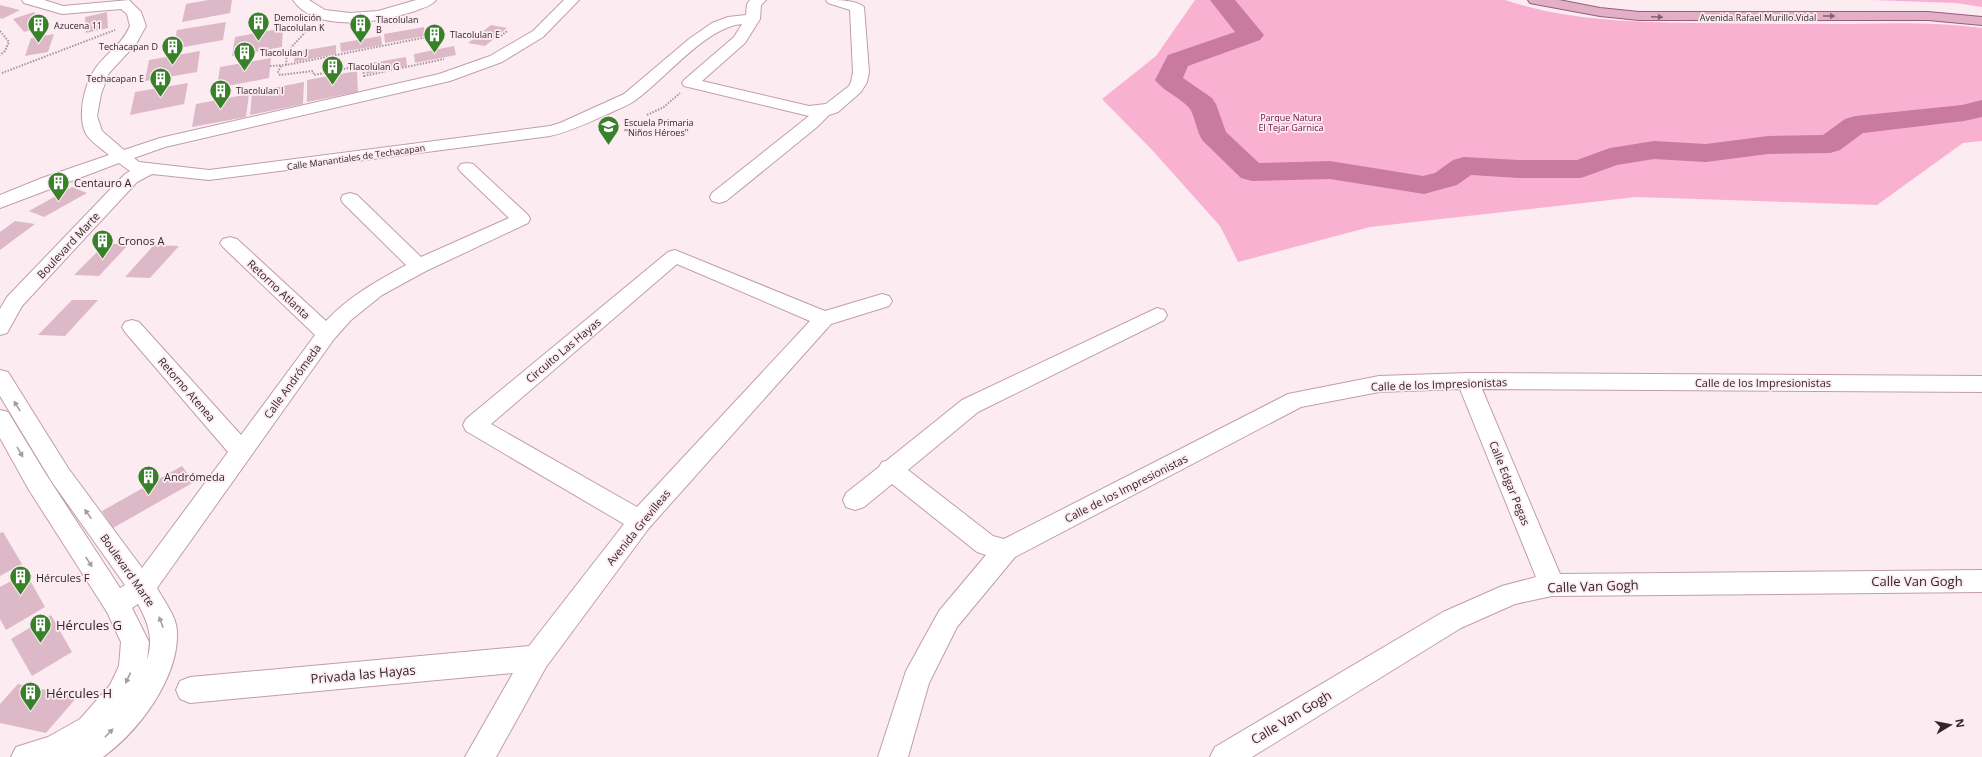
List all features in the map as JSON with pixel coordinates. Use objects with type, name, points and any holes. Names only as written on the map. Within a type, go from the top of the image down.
[{"type":"main road","name":"Avenida Rafael Murillo Vidal","points":[[1535,0],[1593,11],[1639,16],[1928,16],[1982,21]]},
{"type":"main road","name":"Avenida Rafael Murillo Vidal","points":[[1580,0],[1638,6],[1892,5],[1982,10]]},
{"type":"street","points":[[29,0],[62,10],[123,2],[134,12],[138,26],[131,41],[102,71],[93,94],[89,116],[94,133],[133,164]]},
{"type":"street","points":[[300,0],[311,9],[322,14],[333,16],[366,17],[415,6],[430,0]]},
{"type":"street","points":[[0,202],[48,182],[133,164],[160,143],[444,78],[496,59],[538,34],[572,0]]},
{"type":"street","points":[[690,83],[740,40],[753,19],[754,4],[759,0]]},
{"type":"street","points":[[690,83],[809,111],[823,111],[832,108],[855,89],[859,82],[861,72],[857,7],[843,1]]},
{"type":"street","name":"Calle Manantiales de Techacapan","points":[[133,164],[209,175],[550,131],[566,127],[630,97],[694,42],[717,26],[728,21],[753,19]]},
{"type":"street","points":[[719,197],[811,123],[823,111]]},
{"type":"street","name":"Boulevard Marte","points":[[0,299],[133,164]]},
{"type":"street","name":"Boulevard Marte","points":[[0,328],[14,302],[131,178],[133,164]]},
{"type":"street","name":"Calle Andrómeda","points":[[116,604],[142,588],[327,334],[344,315],[375,290],[419,266],[521,219],[467,168]]},
{"type":"street","points":[[350,199],[419,266]]},
{"type":"street","name":"Retorno Atlanta","points":[[230,243],[327,334]]},
{"type":"street","name":"Circuito Las Hayas","points":[[640,521],[474,425],[675,256],[824,319]]},
{"type":"street","points":[[824,319],[882,301]]},
{"type":"street","points":[[855,500],[970,406],[1157,315]]},
{"type":"street","name":"Avenida Grevilleas","points":[[480,757],[536,658],[640,521],[824,319]]},
{"type":"street","name":"Retorno Atenea","points":[[132,327],[241,451]]},
{"type":"street","name":"Boulevard Marte","points":[[0,378],[60,475],[142,588],[158,614],[164,630],[162,658],[149,686],[131,710],[101,741],[78,757]]},
{"type":"street","name":"Calle de los Impresionistas","points":[[893,757],[916,680],[948,619],[1006,550],[1296,400],[1379,384],[1468,381],[1982,384]]},
{"type":"street","name":"Calle Edgar Pegas","points":[[1468,381],[1552,585]]},
{"type":"street","points":[[0,418],[38,484],[116,604],[135,642],[133,667],[120,694],[90,729],[53,750],[26,757]]},
{"type":"street","points":[[890,470],[986,545],[1006,550]]},
{"type":"street","name":"Calle Van Gogh","points":[[1225,757],[1452,620],[1511,594],[1552,585],[1982,581]]},
{"type":"street","name":"Privada las Hayas","points":[[190,690],[536,658]]},
{"type":"path","points":[[286,65],[287,52],[322,14]]},
{"type":"path","points":[[1,73],[40,61],[57,52],[75,47],[85,41],[120,28],[138,26]]},
{"type":"path","points":[[0,31],[9,42],[5,51],[0,55]]},
{"type":"path","points":[[496,40],[507,31]]},
{"type":"path","points":[[270,66],[281,66],[427,37]]},
{"type":"path","points":[[364,76],[447,59]]},
{"type":"path","points":[[281,66],[278,72],[280,75],[313,71],[314,75],[362,65],[366,96]]},
{"type":"path","points":[[647,115],[664,107],[690,83]]},
{"type":"green space","name":"Parque Natura El Tejar Garnica","points":[[1195,0],[1505,0],[1551,12],[1621,21],[1731,24],[1917,23],[1982,28],[1982,141],[1963,143],[1877,205],[1636,197],[1370,227],[1238,262],[1220,226],[1153,151],[1102,99],[1156,56]]},
{"type":"green space","points":[[1871,0],[1982,0],[1982,7],[1956,3]]},
{"type":"building","points":[[208,0],[232,0],[230,13],[182,22],[186,4]]},
{"type":"building","points":[[0,5],[20,10],[2,19],[0,18]]},
{"type":"building","points":[[34,12],[46,25],[24,32],[13,19]]},
{"type":"building","points":[[107,12],[108,28],[86,33],[85,17]]},
{"type":"building","points":[[226,22],[223,40],[173,49],[177,30]]},
{"type":"building","points":[[491,25],[507,28],[485,46],[468,43]]},
{"type":"building","points":[[424,27],[425,36],[385,43],[384,34]]},
{"type":"building","name":"Demolición Tlacolulan K","points":[[283,28],[282,47],[232,56],[235,37]]},
{"type":"building","name":"Azucena 11","points":[[54,34],[48,52],[25,56],[31,38]]},
{"type":"building","name":"Tlacolulan B","points":[[381,36],[382,45],[341,52],[340,43]]},
{"type":"building","points":[[336,45],[336,54],[294,62],[295,52]]},
{"type":"building","name":"Tlacolulan E","points":[[454,46],[456,55],[415,63],[414,54]]},
{"type":"building","name":"Techacapan D","points":[[200,51],[197,72],[145,81],[149,60]]},
{"type":"building","points":[[406,57],[407,66],[366,74],[365,64]]},
{"type":"building","name":"Tlacolulan J","points":[[271,58],[269,78],[217,88],[220,67]]},
{"type":"building","name":"Tlacolulan G","points":[[357,71],[358,92],[307,102],[307,80]]},
{"type":"building","points":[[304,82],[303,104],[250,115],[252,92]]},
{"type":"building","name":"Techacapan E","points":[[188,83],[184,104],[130,115],[135,92]]},
{"type":"building","name":"Tlacolulan I","points":[[249,94],[246,117],[192,127],[196,104]]},
{"type":"building","name":"Centauro A","points":[[72,187],[87,193],[44,217],[29,211]]},
{"type":"building","points":[[15,221],[35,224],[0,250],[0,232]]},
{"type":"building","name":"Cronos A","points":[[105,244],[129,244],[99,276],[74,275]]},
{"type":"building","points":[[154,245],[179,246],[150,278],[125,277]]},
{"type":"building","points":[[72,300],[98,300],[65,336],[38,335]]},
{"type":"building","name":"Andrómeda","points":[[182,466],[194,482],[113,528],[102,511]]},
{"type":"building","points":[[3,532],[22,564],[0,576],[0,533]]},
{"type":"building","name":"Hércules F","points":[[26,573],[45,607],[6,630],[0,619],[0,587]]},
{"type":"building","name":"Hércules G","points":[[51,615],[72,652],[32,676],[11,639]]},
{"type":"building","name":"Hércules H","points":[[18,684],[77,697],[46,733],[0,723],[0,704]]},
{"type":"waterway","points":[[1222,0],[1251,35],[1177,61],[1169,80],[1202,104],[1213,135],[1252,172],[1330,170],[1424,185],[1446,179],[1464,166],[1519,169],[1581,169],[1610,157],[1654,150],[1706,153],[1768,145],[1830,144],[1855,125],[1964,113],[1982,108]]},
{"type":"place","name":"Demolición Tlacolulan K","points":[[258,42]]},
{"type":"place","name":"Azucena 11","points":[[39,44]]},
{"type":"place","name":"Tlacolulan B","points":[[361,44]]},
{"type":"place","name":"Tlacolulan E","points":[[435,54]]},
{"type":"place","name":"Techacapan D","points":[[173,66]]},
{"type":"place","name":"Tlacolulan J","points":[[244,72]]},
{"type":"place","name":"Tlacolulan G","points":[[332,86]]},
{"type":"place","name":"Techacapan E","points":[[160,98]]},
{"type":"place","name":"Tlacolulan I","points":[[221,110]]},
{"type":"place","name":"Escuela Primaria ''Niños Héroes''","points":[[608,146]]},
{"type":"place","name":"Centauro A","points":[[58,202]]},
{"type":"place","name":"Cronos A","points":[[102,260]]},
{"type":"place","name":"Andrómeda","points":[[148,496]]},
{"type":"place","name":"Hércules F","points":[[20,596]]},
{"type":"place","name":"Hércules G","points":[[41,644]]},
{"type":"place","name":"Hércules H","points":[[31,712]]}]
